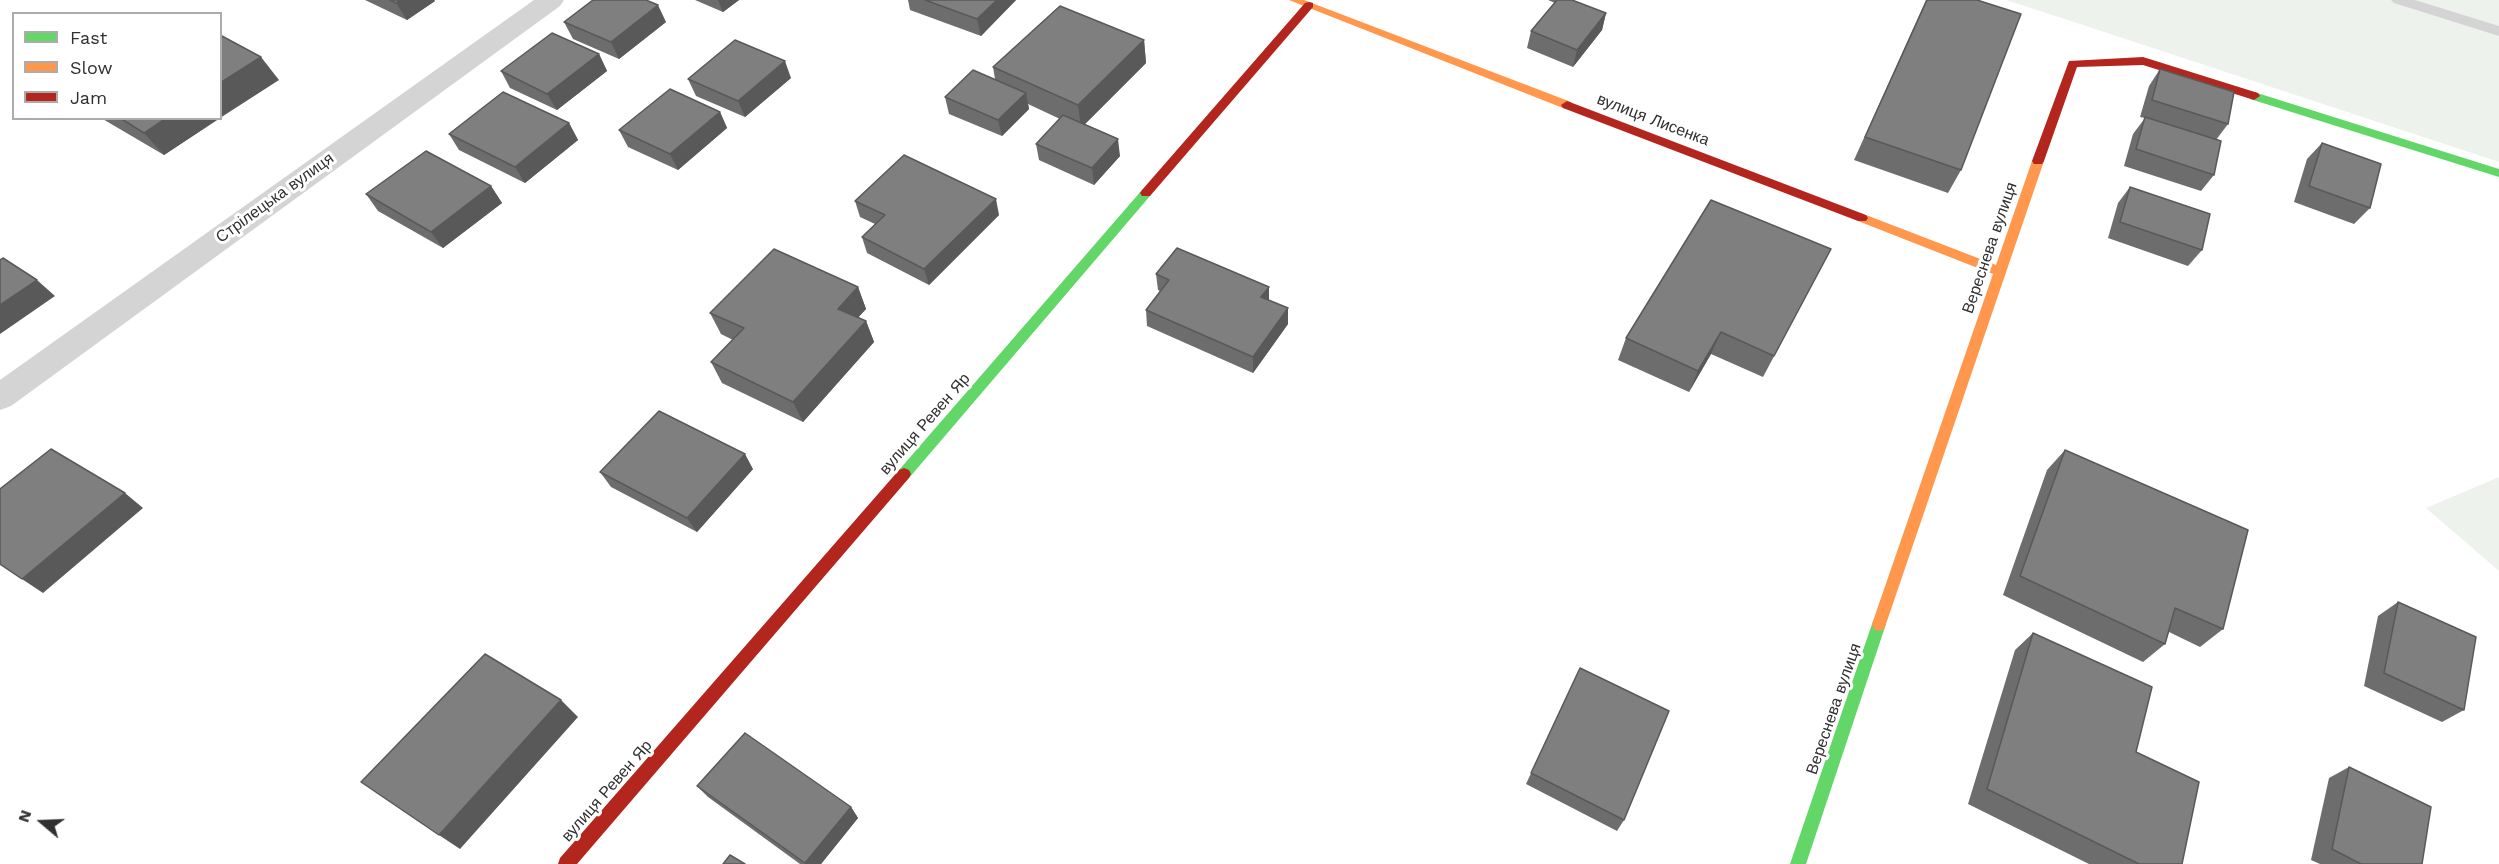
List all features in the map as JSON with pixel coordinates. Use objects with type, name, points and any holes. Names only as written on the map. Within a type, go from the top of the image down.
[{"type":"street","name":"Стрілецька вулиця","points":[[0,396],[551,0]]},
{"type":"street","name":"вулиця Лисенка","points":[[1294,0],[1999,271]]},
{"type":"street","name":"вулиця Ревен Яр","points":[[566,864],[1309,5]]},
{"type":"street","name":"Вереснева вулиця","points":[[1798,864],[1999,271],[2073,64],[2143,61],[2499,173]]},
{"type":"lane","points":[[2399,0],[2499,32]]},
{"type":"shaded area","points":[[2006,0],[2499,0],[2499,162],[2077,23]]},
{"type":"shaded area","points":[[2499,477],[2499,571],[2426,508]]},
{"type":"building","points":[[593,0],[646,0],[658,5],[611,42],[564,22]]},
{"type":"building","points":[[925,0],[997,0],[977,19]]},
{"type":"building","points":[[1557,0],[1572,0],[1606,13],[1577,50],[1531,31]]},
{"type":"building","points":[[1927,0],[1977,0],[2021,14],[1961,170],[1865,137]]},
{"type":"building","points":[[1060,6],[1144,40],[1078,105],[993,67]]},
{"type":"building","points":[[552,33],[599,54],[547,94],[501,71]]},
{"type":"building","points":[[222,36],[261,57],[222,82]]},
{"type":"building","points":[[735,40],[785,61],[738,101],[688,79]]},
{"type":"building","points":[[2160,69],[2234,92],[2228,124],[2152,100]]},
{"type":"building","points":[[973,70],[1026,93],[998,120],[945,97]]},
{"type":"building","points":[[670,89],[720,112],[670,154],[619,130]]},
{"type":"building","points":[[503,92],[569,123],[515,167],[449,134]]},
{"type":"building","points":[[1063,115],[1118,139],[1092,168],[1036,144]]},
{"type":"building","points":[[2145,117],[2221,141],[2214,175],[2136,149]]},
{"type":"building","points":[[123,120],[163,120],[144,133]]},
{"type":"building","points":[[2322,143],[2381,164],[2370,208],[2309,186]]},
{"type":"building","points":[[426,151],[491,186],[431,232],[366,194]]},
{"type":"building","points":[[904,155],[996,199],[924,269],[862,237],[885,215],[855,201]]},
{"type":"building","points":[[2130,187],[2210,214],[2202,250],[2120,222]]},
{"type":"building","points":[[1711,200],[1831,249],[1774,356],[1721,332],[1698,371],[1626,338]]},
{"type":"building","points":[[1177,248],[1269,287],[1261,297],[1288,308],[1253,357],[1146,310],[1169,280],[1156,274]]},
{"type":"building","points":[[774,249],[858,287],[838,309],[866,321],[793,402],[711,362],[744,328],[710,313]]},
{"type":"building","points":[[3,258],[37,280],[0,305],[0,260]]},
{"type":"building","points":[[659,411],[745,454],[687,518],[600,472]]},
{"type":"building","points":[[51,449],[125,493],[22,579],[0,564],[0,489]]},
{"type":"building","points":[[2065,450],[2248,530],[2223,629],[2175,608],[2165,644],[2020,576]]},
{"type":"building","points":[[2398,602],[2476,637],[2464,710],[2384,673]]},
{"type":"building","points":[[2033,633],[2152,687],[2136,752],[2199,782],[2182,864],[2139,864],[1987,789]]},
{"type":"building","points":[[485,654],[561,700],[439,835],[361,782]]},
{"type":"building","points":[[1580,668],[1669,711],[1624,820],[1531,773]]},
{"type":"building","points":[[745,733],[851,807],[805,863],[697,786]]},
{"type":"building","points":[[2349,767],[2431,807],[2422,864],[2361,864],[2332,849]]},
{"type":"building","points":[[730,855],[745,864],[723,864]]},
{"type":"traffic: fast","points":[[2254,96],[2499,173]]},
{"type":"traffic: fast","points":[[904,474],[1146,193]]},
{"type":"traffic: fast","points":[[1798,864],[1879,624]]},
{"type":"traffic: slow","points":[[1294,0],[1567,105]]},
{"type":"traffic: slow","points":[[1879,624],[2038,161]]},
{"type":"traffic: slow","points":[[1862,218],[1999,271]]},
{"type":"traffic: jam","points":[[1146,193],[1309,5]]},
{"type":"traffic: jam","points":[[2038,161],[2073,64],[2143,61],[2254,96]]},
{"type":"traffic: jam","points":[[1567,105],[1862,218]]},
{"type":"traffic: jam","points":[[566,864],[904,474]]}]
